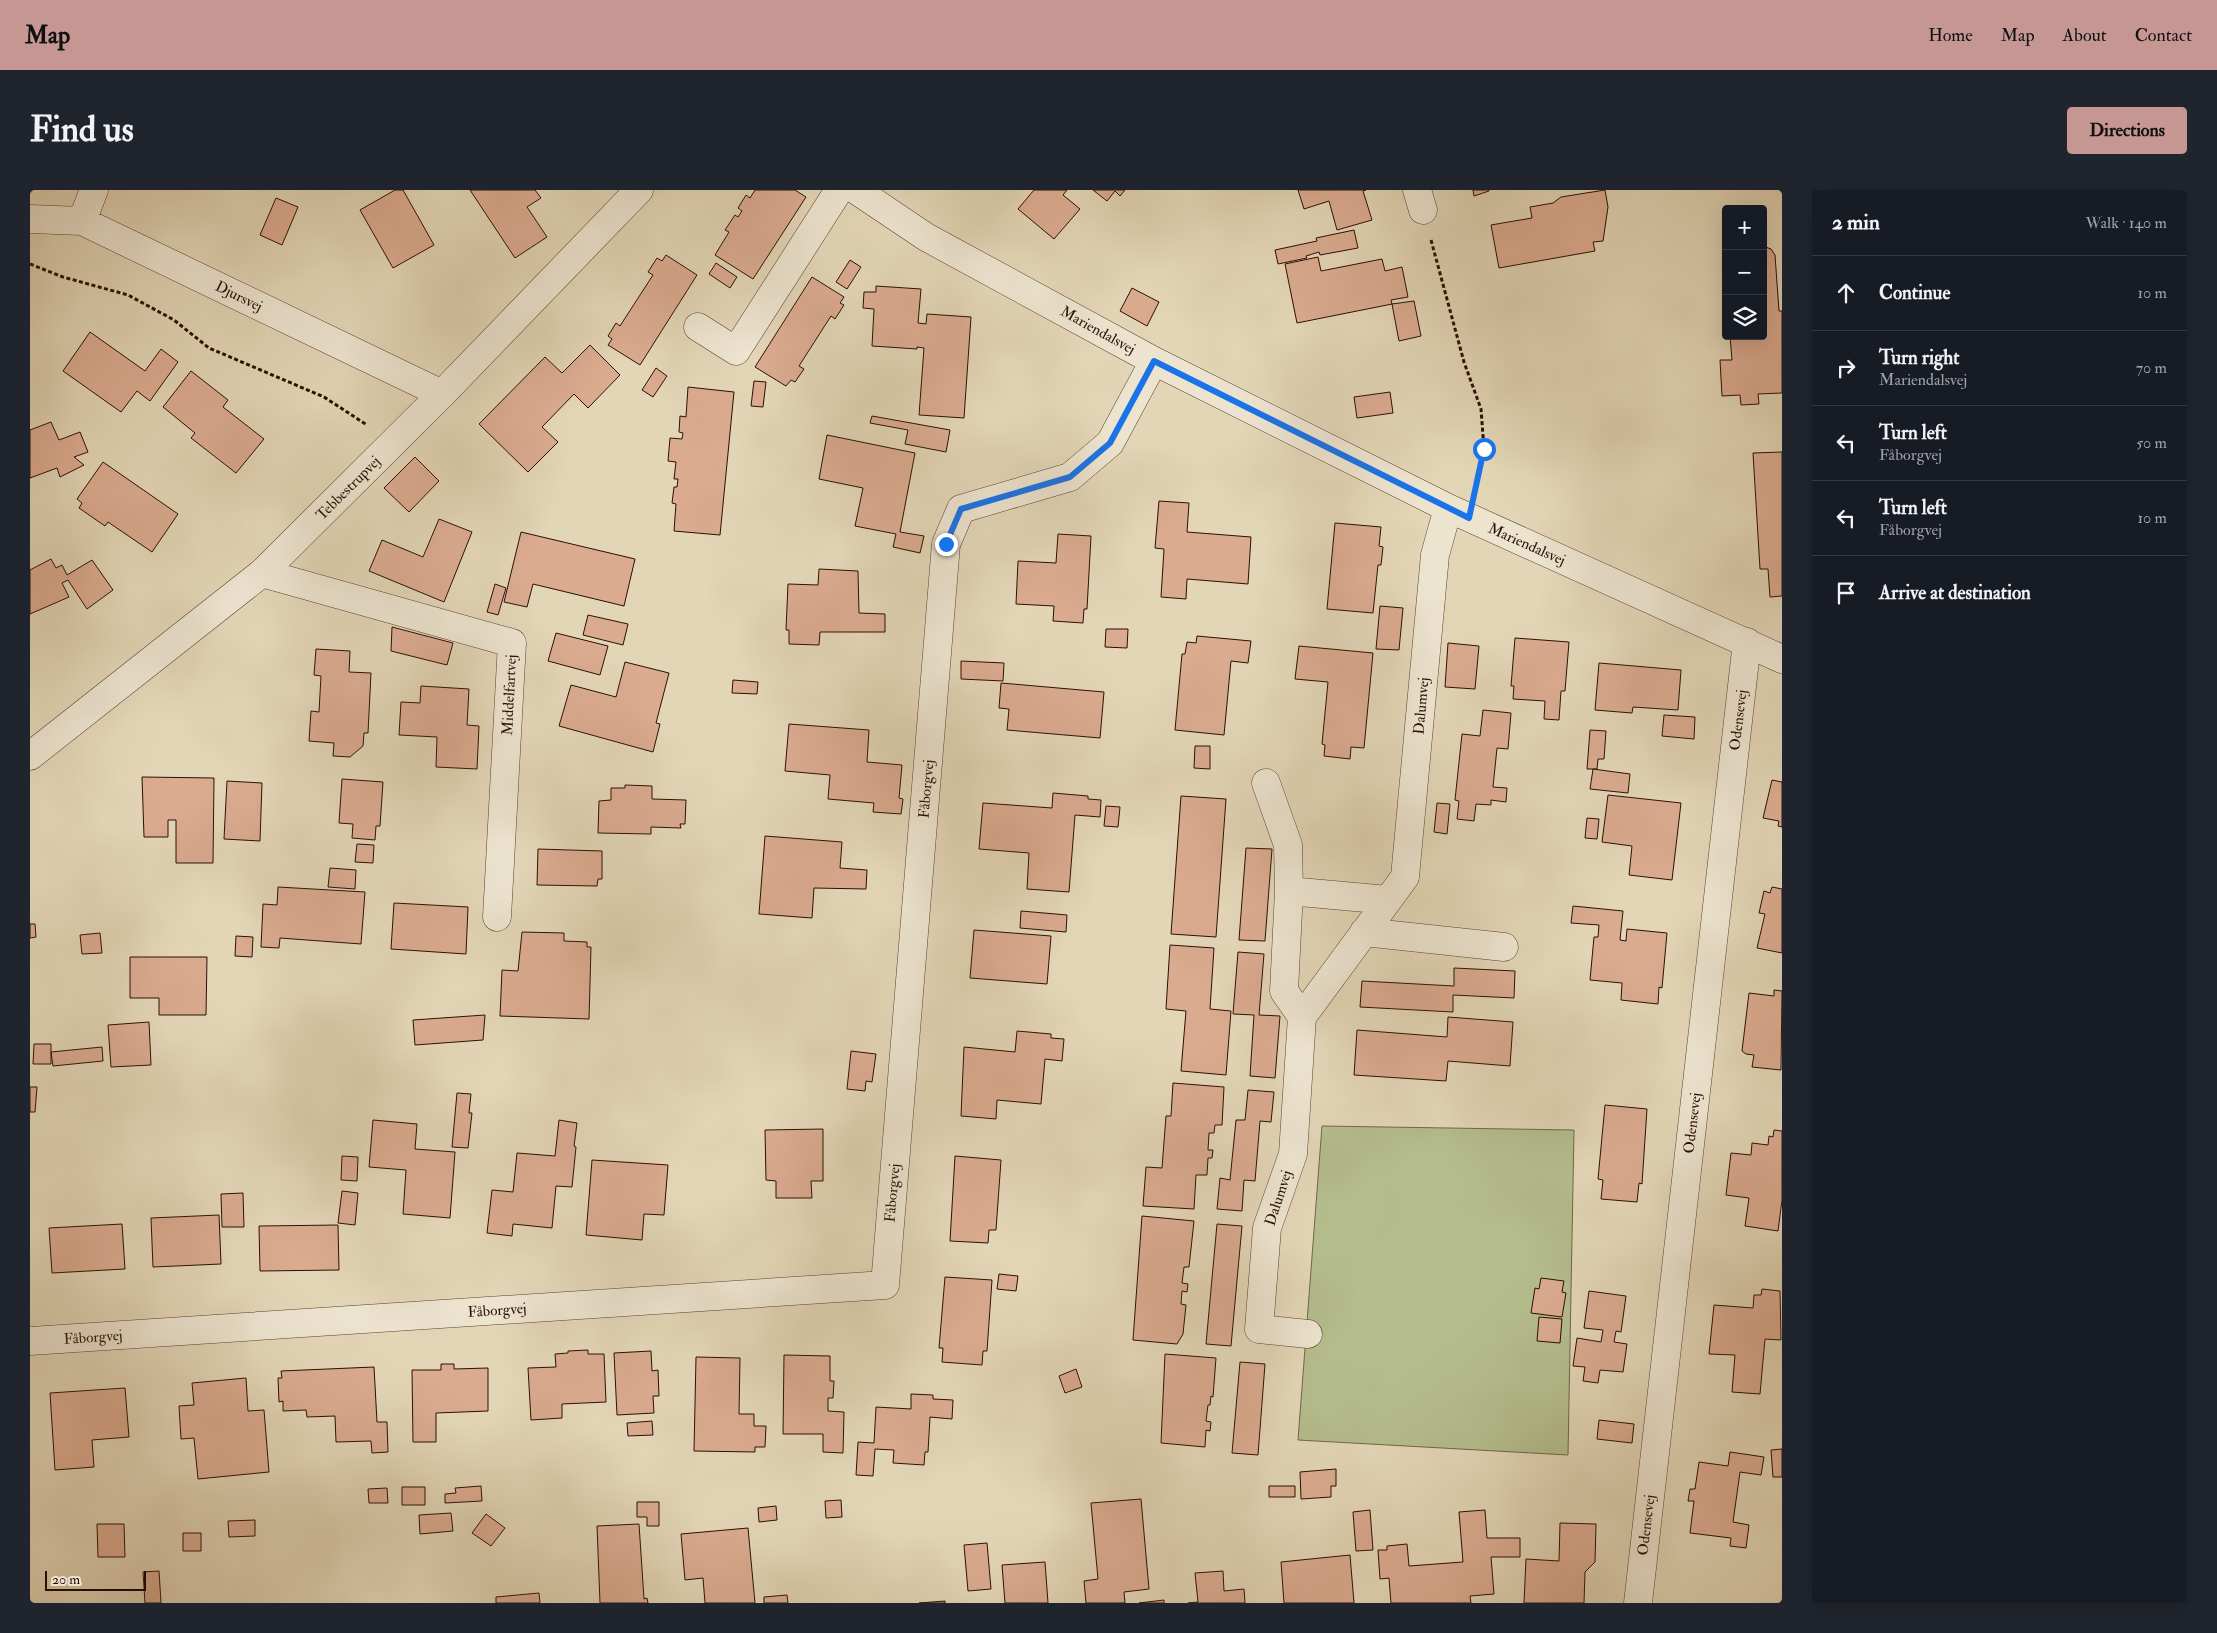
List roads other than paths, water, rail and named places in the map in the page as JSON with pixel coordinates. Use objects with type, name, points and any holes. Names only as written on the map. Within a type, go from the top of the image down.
[{"type":"street","points":[[82,221],[94,190]]},
{"type":"street","name":"Tebbestrupvej","points":[[30,756],[262,573],[442,394],[639,190]]},
{"type":"street","points":[[698,327],[736,352],[839,190]]},
{"type":"street","name":"Mariendalsvej","points":[[856,190],[926,237],[1154,361],[1458,513],[1782,659]]},
{"type":"street","name":"Djursvej","points":[[30,219],[82,221],[442,394]]},
{"type":"street","name":"Fåborgvej","points":[[30,1341],[885,1285],[946,544],[961,509],[1070,477],[1110,443],[1154,361]]},
{"type":"street","name":"Dalumvej","points":[[1308,1334],[1259,1329],[1267,1228],[1293,1154],[1302,1017],[1405,877],[1435,555],[1458,513]]},
{"type":"street","name":"Middelfartvej","points":[[262,573],[512,643],[497,917]]},
{"type":"street","name":"Odensevej","points":[[1638,1603],[1747,642]]},
{"type":"street","points":[[1266,783],[1288,845],[1289,891],[1284,991],[1302,1017]]},
{"type":"street","points":[[1289,891],[1388,900]]},
{"type":"street","points":[[1364,932],[1504,947]]}]
